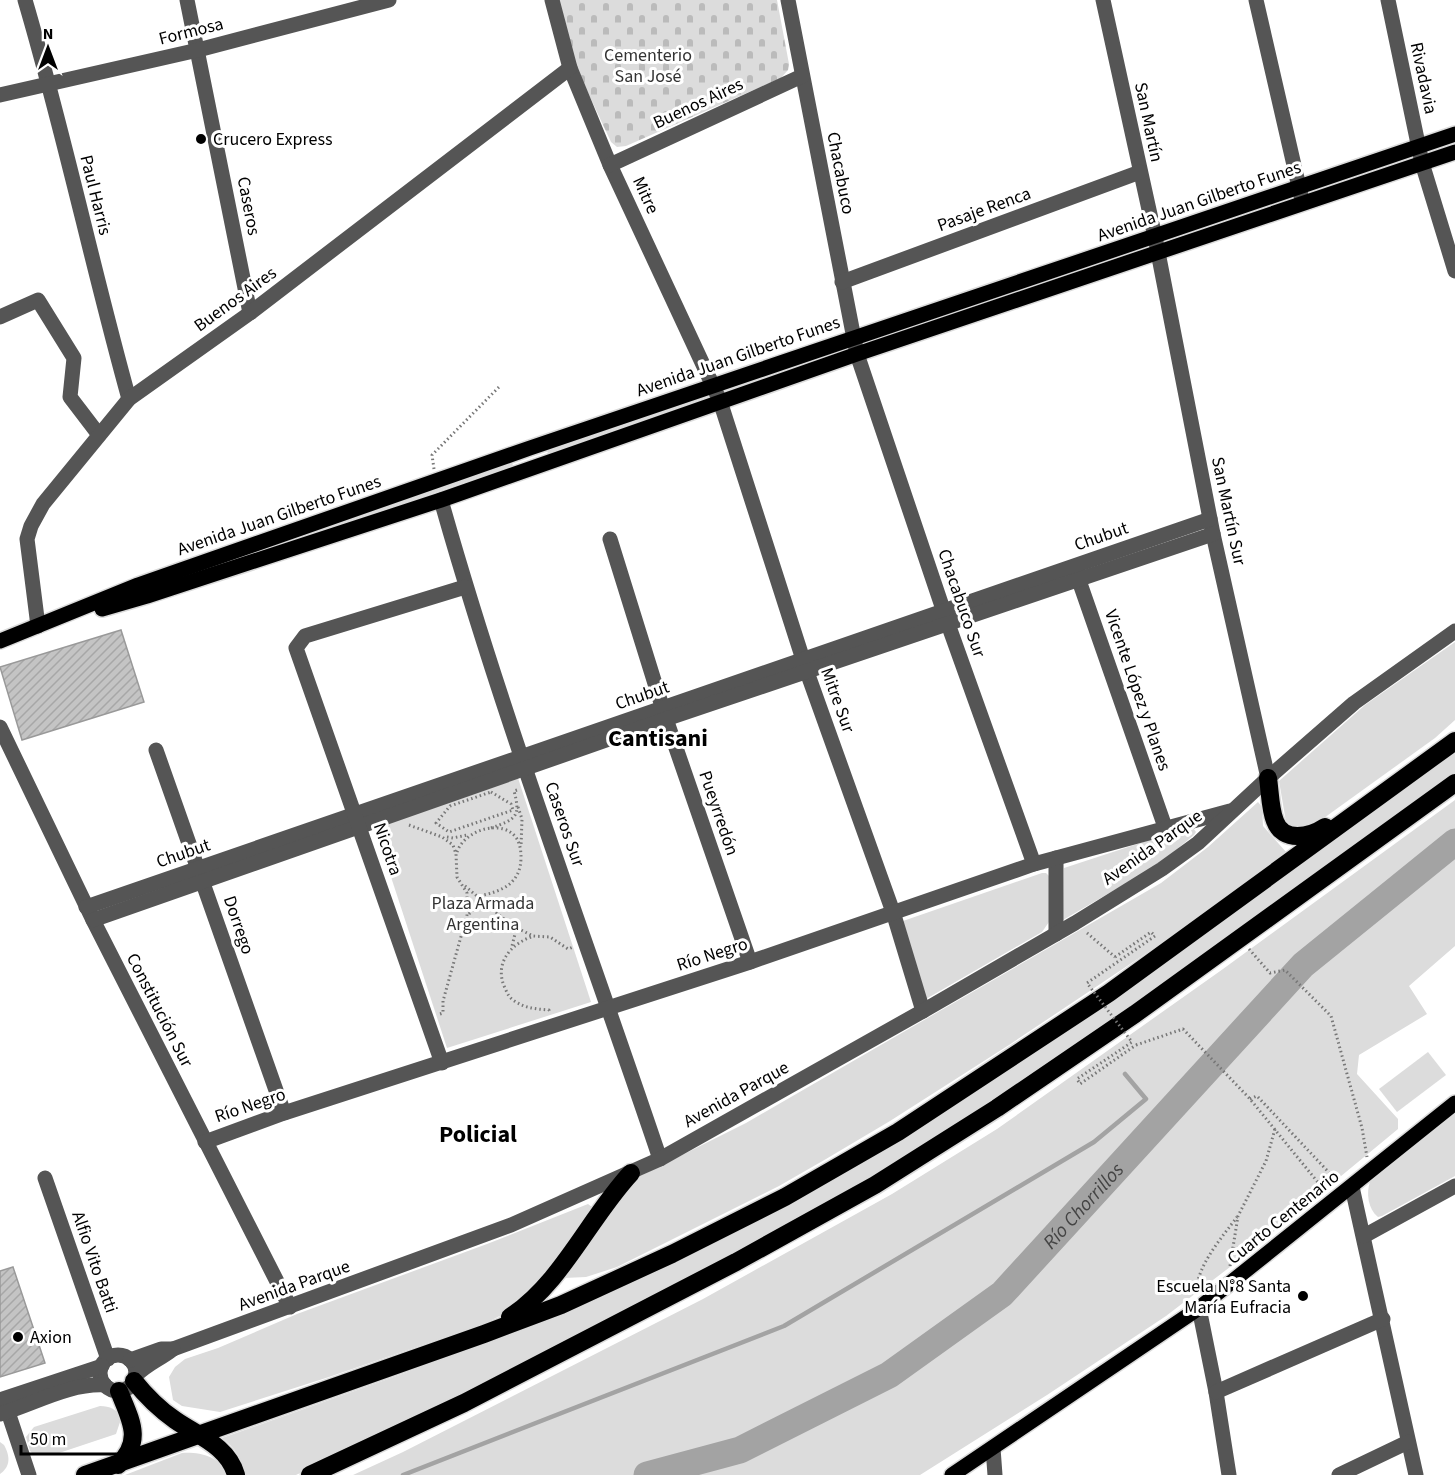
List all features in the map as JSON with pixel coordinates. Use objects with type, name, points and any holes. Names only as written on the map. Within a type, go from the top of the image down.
[{"type":"highway","points":[[1268,778],[1274,821],[1279,829],[1288,835],[1302,836],[1319,831],[1429,760],[1455,732]]},
{"type":"highway","points":[[85,1475],[111,1470],[200,1435],[561,1305],[672,1254],[785,1197],[898,1132],[1109,993],[1455,741]]},
{"type":"highway","points":[[310,1475],[464,1403],[736,1262],[874,1185],[997,1108],[1135,1014],[1455,783]]},
{"type":"highway","points":[[484,1334],[526,1307],[557,1271],[631,1173]]},
{"type":"highway","points":[[123,1383],[223,1451],[233,1463],[236,1475]]},
{"type":"highway","points":[[111,1470],[128,1454],[134,1429],[123,1383]]},
{"type":"main road","name":"Avenida Juan Gilberto Funes","points":[[38,626],[147,596],[441,500],[857,354],[1156,244],[1299,187],[1455,134]]},
{"type":"main road","name":"Avenida Juan Gilberto Funes","points":[[0,641],[138,585],[853,337],[1156,244],[1303,202],[1455,152]]},
{"type":"main road","points":[[530,448],[536,467]]},
{"type":"main road","name":"Cuarto Centenario","points":[[952,1475],[1199,1308],[1455,1103]]},
{"type":"street","name":"Paul Harris","points":[[25,0],[49,83],[105,314],[129,399]]},
{"type":"street","name":"Caseros","points":[[187,0],[250,313]]},
{"type":"street","name":"Formosa","points":[[0,95],[198,50],[389,0]]},
{"type":"street","name":"Mitre","points":[[552,0],[570,68],[610,165],[720,401]]},
{"type":"street","name":"Chacabuco","points":[[788,0],[857,354]]},
{"type":"street","name":"San Martín","points":[[1103,0],[1156,244]]},
{"type":"street","points":[[1256,0],[1303,202]]},
{"type":"street","name":"Rivadavia","points":[[1388,0],[1422,163],[1455,272]]},
{"type":"street","name":"Buenos Aires","points":[[38,626],[27,539],[29,533],[43,504],[129,399],[250,313],[570,68]]},
{"type":"street","name":"Buenos Aires","points":[[610,165],[802,76]]},
{"type":"street","name":"Pasaje Renca","points":[[842,282],[1140,172]]},
{"type":"street","name":"San Martín Sur","points":[[1156,244],[1212,527],[1268,778]]},
{"type":"street","points":[[0,317],[38,300],[74,358],[70,397],[99,435]]},
{"type":"street","name":"Chacabuco Sur","points":[[857,354],[946,618],[1034,864]]},
{"type":"street","name":"Mitre Sur","points":[[720,401],[805,666],[893,912],[923,1011]]},
{"type":"street","name":"Caseros Sur","points":[[441,500],[465,587],[530,785],[660,1159]]},
{"type":"street","name":"Chubut","points":[[90,913],[664,713],[1212,527]]},
{"type":"street","name":"Pueyrredón","points":[[610,539],[664,713],[750,962]]},
{"type":"street","name":"Vicente López y Planes","points":[[1077,573],[1165,827]]},
{"type":"street","name":"Nicotra","points":[[442,1063],[296,648],[305,636],[465,587]]},
{"type":"street","name":"Avenida Parque","points":[[123,1383],[173,1349],[511,1225],[631,1173],[660,1159],[923,1011],[1076,922],[1198,843],[1354,703],[1455,631]]},
{"type":"street","name":"Constitución Sur","points":[[0,727],[90,913],[290,1307]]},
{"type":"street","name":"Dorrego","points":[[156,750],[284,1113]]},
{"type":"street","name":"Chubut","points":[[358,821],[386,818],[523,763]]},
{"type":"street","name":"Río Negro","points":[[205,1142],[284,1113],[750,962],[1034,864],[1233,810]]},
{"type":"street","points":[[1056,858],[1056,934]]},
{"type":"street","name":"Alfio Vito Batti","points":[[45,1178],[105,1363],[100,1376],[123,1383]]},
{"type":"street","points":[[1364,1236],[1455,1186]]},
{"type":"street","points":[[1350,1189],[1364,1236],[1416,1475]]},
{"type":"street","points":[[1199,1308],[1216,1392],[1229,1475]]},
{"type":"street","points":[[1216,1392],[1383,1319]]},
{"type":"street","name":"Avenida Parque","points":[[130,1360],[161,1349],[173,1349]]},
{"type":"street","points":[[119,1356],[130,1360],[135,1370],[123,1383],[91,1384],[2,1409],[119,1356]]},
{"type":"street","points":[[2,1409],[28,1475]]},
{"type":"street","points":[[1339,1475],[1408,1442]]},
{"type":"street","points":[[993,1448],[995,1475]]},
{"type":"path","points":[[436,481],[432,455],[499,387]]},
{"type":"path","points":[[478,897],[501,890],[516,879],[521,865],[522,819],[514,791],[530,785]]},
{"type":"path","points":[[429,831],[450,806],[491,792],[511,804],[513,810],[448,832],[436,823]]},
{"type":"path","points":[[511,804],[517,802]]},
{"type":"path","points":[[456,854],[465,838],[480,829],[508,822],[515,815],[518,807]]},
{"type":"path","points":[[492,827],[496,816]]},
{"type":"path","points":[[386,818],[429,831],[453,845],[456,854],[457,877],[464,885],[511,925],[533,936]]},
{"type":"path","points":[[478,822],[480,829]]},
{"type":"path","points":[[461,827],[471,834]]},
{"type":"path","points":[[492,827],[506,831],[517,838],[520,849]]},
{"type":"path","points":[[442,837],[453,838],[471,834]]},
{"type":"path","points":[[427,1019],[443,1013],[443,1001],[468,915],[468,893],[464,885]]},
{"type":"path","points":[[468,915],[473,909],[479,907],[492,909]]},
{"type":"path","points":[[1076,922],[1115,957],[1151,932],[1155,936],[1088,983],[1132,1042],[1077,1079],[1080,1084],[1136,1045],[1183,1029],[1250,1099],[1334,1201]]},
{"type":"path","points":[[511,925],[515,940],[503,959],[500,972],[503,985],[510,999],[523,1006],[549,1010],[554,1027]]},
{"type":"path","points":[[511,948],[521,940],[533,936],[550,937],[568,948],[586,942]]},
{"type":"path","points":[[1240,939],[1270,973],[1285,970],[1331,1016],[1362,1128],[1369,1173]]},
{"type":"path","points":[[1250,1099],[1257,1096],[1350,1189]]},
{"type":"path","points":[[1199,1308],[1196,1283],[1213,1249],[1238,1216],[1266,1161],[1275,1129]]},
{"type":"path","points":[[1227,1287],[1238,1216]]},
{"type":"green space","name":"Cementerio San José","points":[[558,0],[777,0],[789,64],[788,70],[781,78],[626,146],[617,147],[611,142],[575,65]]},
{"type":"green space","points":[[1282,199],[1283,203],[1184,237],[1183,233]]},
{"type":"green space","points":[[1133,250],[1134,253],[878,339],[877,335]]},
{"type":"green space","points":[[834,352],[836,355],[731,391],[730,387]]},
{"type":"green space","points":[[696,399],[697,402],[548,454],[547,450]]},
{"type":"green space","points":[[512,462],[513,466],[198,574],[196,571]]},
{"type":"green space","points":[[1455,642],[1455,720],[1435,738],[1310,828],[1292,827],[1286,822],[1279,781],[1365,705]]},
{"type":"green space","points":[[1455,751],[1455,774],[1121,1015],[965,1121],[826,1205],[462,1396],[296,1475],[245,1475],[237,1454],[222,1438],[405,1373],[533,1324],[893,1144],[983,1088],[1120,994]]},
{"type":"green space","name":"Plaza Armada Argentina","points":[[518,778],[591,1002],[447,1048],[374,825]]},
{"type":"green space","points":[[1455,800],[1455,946],[1409,986],[1427,1014],[1359,1055],[1357,1074],[1398,1119],[1398,1129],[1243,1257],[1166,1316],[920,1475],[353,1475],[403,1452],[703,1299],[892,1194],[997,1129],[1223,969]]},
{"type":"green space","points":[[1258,802],[1262,807],[1263,826],[1287,853],[1178,932],[890,1121],[779,1186],[617,1267],[586,1277],[564,1278],[630,1181],[746,1123],[1161,883],[1208,847]]},
{"type":"green space","points":[[1193,828],[1196,832],[1194,835],[1159,864],[1063,920],[1064,868],[1177,831]]},
{"type":"green space","points":[[1042,873],[1050,877],[1049,922],[1042,932],[926,999],[903,921]]},
{"type":"green space","points":[[1428,1052],[1446,1075],[1397,1112],[1379,1089]]},
{"type":"green space","points":[[1455,1114],[1455,1176],[1378,1217],[1369,1201],[1370,1182]]},
{"type":"green space","points":[[588,1204],[592,1207],[593,1213],[523,1304],[486,1323],[220,1412],[182,1406],[173,1400],[169,1377],[175,1367],[185,1359]]},
{"type":"green space","points":[[100,1406],[113,1409],[121,1419],[116,1434],[53,1455],[34,1455],[30,1451],[26,1437],[34,1427]]},
{"type":"green space","points":[[0,1442],[6,1449],[8,1461],[6,1468],[0,1474]]},
{"type":"green space","points":[[182,1453],[196,1453],[214,1459],[226,1475],[125,1475]]},
{"type":"building","points":[[121,630],[144,702],[22,740],[0,667]]},
{"type":"building","name":"Axion","points":[[13,1267],[45,1363],[0,1377],[0,1271]]},
{"type":"waterway","name":"Río Chorrillos","points":[[647,1475],[740,1450],[889,1375],[1002,1294],[1303,965],[1455,842]]},
{"type":"waterway","points":[[403,1475],[784,1326],[1094,1142],[1146,1099],[1125,1074]]},
{"type":"place","name":"Crucero Express","points":[[201,139]]},
{"type":"place","name":"Escuela N°8 Santa María Eufracia","points":[[1303,1296]]},
{"type":"place","name":"Axion","points":[[18,1337]]},
{"type":"district","name":"Cantisani","points":[[658,738]]},
{"type":"district","name":"Policial","points":[[478,1134]]}]
